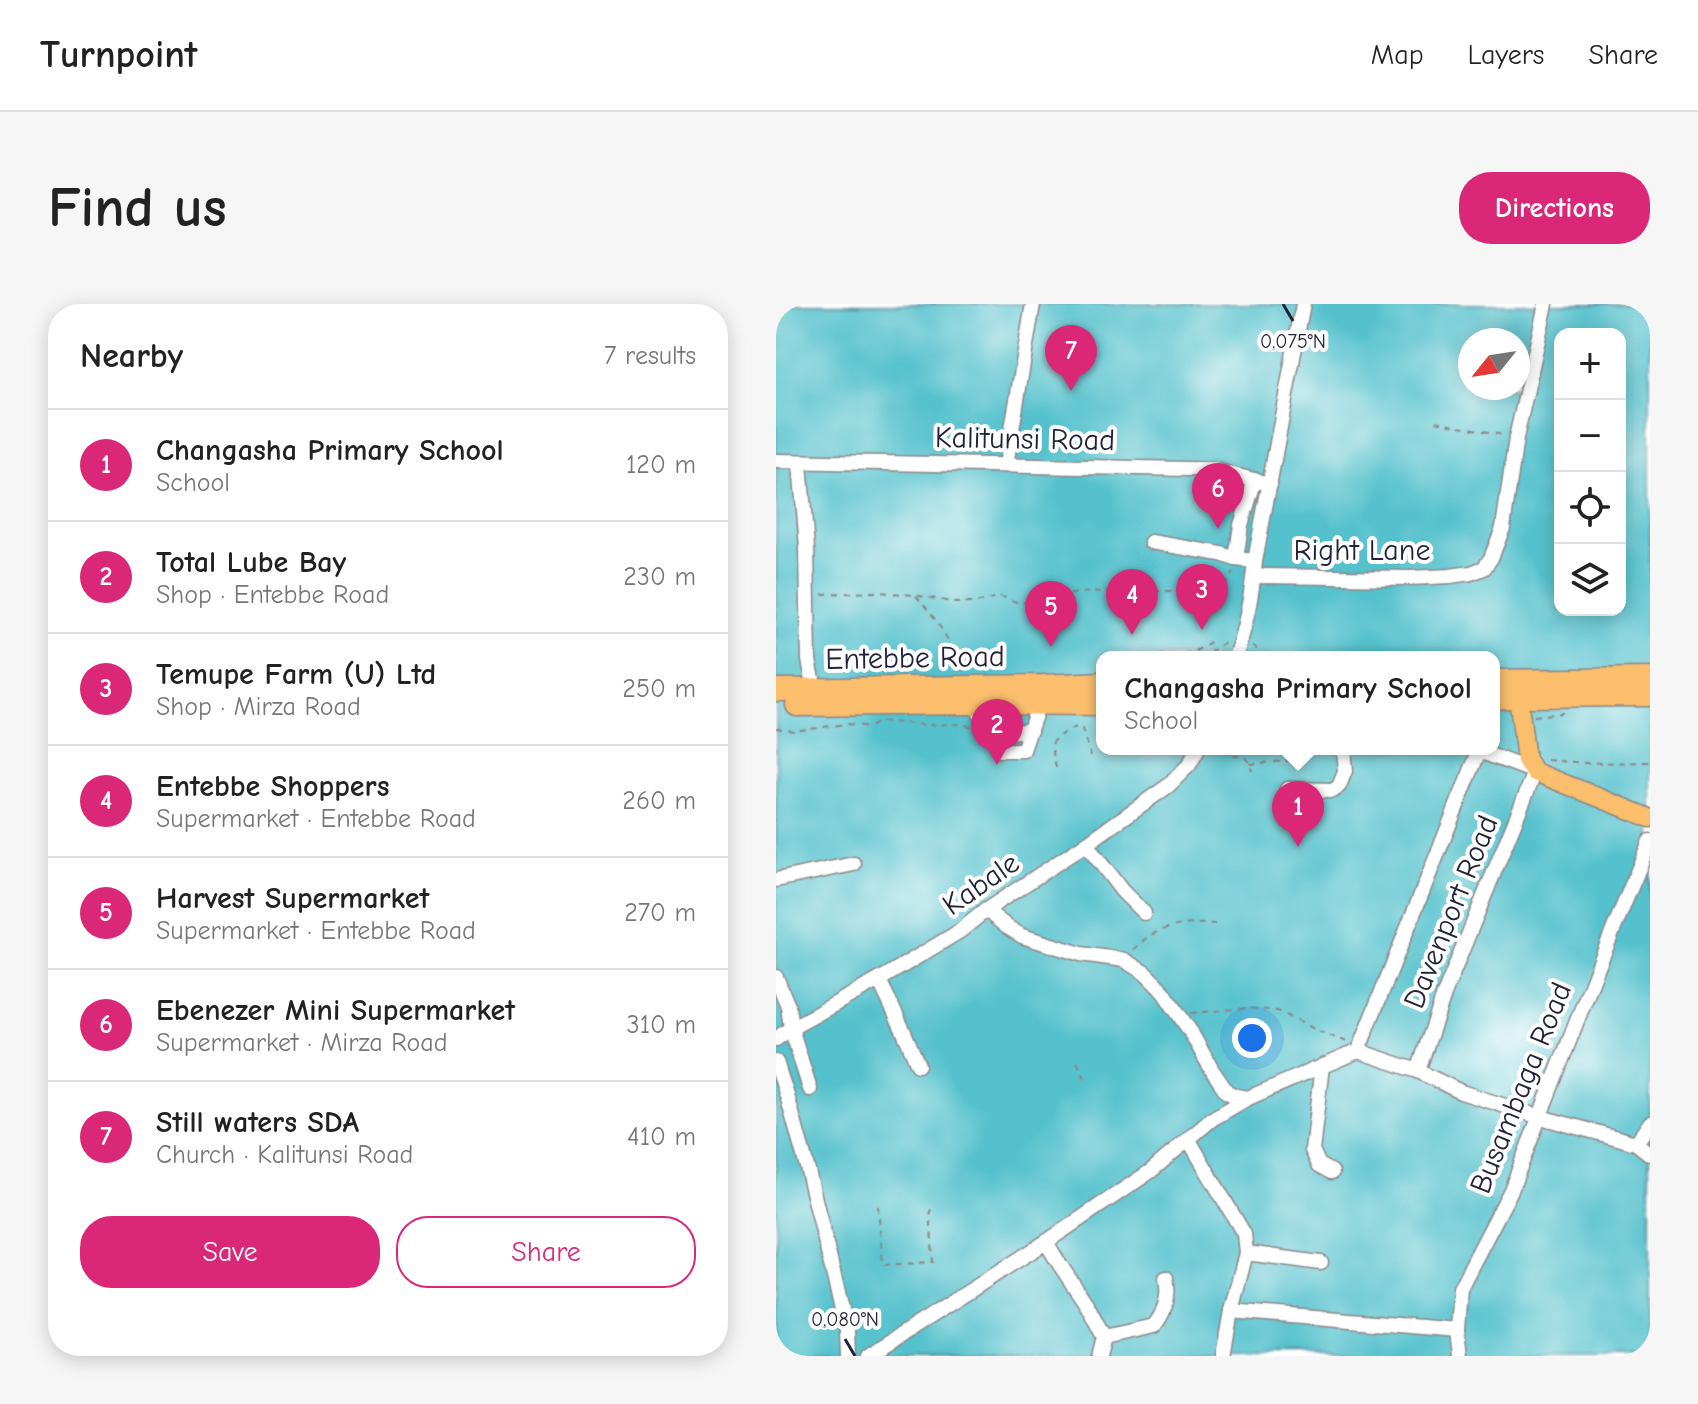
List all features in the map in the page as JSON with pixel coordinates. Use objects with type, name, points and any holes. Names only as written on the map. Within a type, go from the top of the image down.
[{"type":"highway","points":[[1500,681],[1650,679]]},
{"type":"highway","name":"Entebbe Road","points":[[776,690],[1096,683]]},
{"type":"highway","points":[[1500,698],[1650,695]]},
{"type":"highway","name":"Entebbe Road","points":[[776,705],[1096,704]]},
{"type":"main road","points":[[1520,696],[1531,766],[1650,818]]},
{"type":"street","points":[[1006,465],[1033,304]]},
{"type":"street","points":[[1237,651],[1254,568],[1264,482],[1303,304]]},
{"type":"street","points":[[1516,438],[1546,304]]},
{"type":"street","name":"Right Lane","points":[[1151,542],[1221,554],[1254,568],[1410,578],[1471,573],[1484,568],[1503,528],[1516,438]]},
{"type":"street","name":"Kalitunsi Road","points":[[776,461],[1214,470],[1264,482]]},
{"type":"street","points":[[800,462],[807,549],[809,660],[815,689]]},
{"type":"street","points":[[1236,559],[1248,501],[1264,482]]},
{"type":"street","points":[[975,703],[993,736],[1028,736],[1039,703]]},
{"type":"street","name":"Kabale","points":[[776,1039],[960,931],[1168,786],[1195,755]]},
{"type":"street","points":[[1287,789],[1332,790],[1339,786],[1345,771],[1344,755]]},
{"type":"street","points":[[1358,1051],[1474,755]]},
{"type":"street","points":[[1493,755],[1531,766]]},
{"type":"street","name":"Davenport Road","points":[[1418,1071],[1531,766]]},
{"type":"street","name":"Busambaga Road","points":[[1460,1356],[1457,1330],[1460,1288],[1511,1190],[1650,841]]},
{"type":"street","points":[[1086,844],[1122,891],[1144,913]]},
{"type":"street","points":[[776,880],[854,864]]},
{"type":"street","points":[[986,910],[1022,936],[1081,954],[1124,960],[1145,973],[1163,991],[1227,1092],[1248,1098]]},
{"type":"street","points":[[776,977],[788,1006],[791,1028],[810,1089]]},
{"type":"street","points":[[879,980],[918,1065]]},
{"type":"street","points":[[868,1356],[1151,1171],[1212,1119],[1248,1098],[1358,1051],[1418,1071],[1461,1092],[1636,1143],[1650,1154]]},
{"type":"street","points":[[776,1062],[808,1171],[839,1297],[847,1331],[848,1356]]},
{"type":"street","points":[[1322,1066],[1312,1150],[1319,1165],[1332,1172]]},
{"type":"street","points":[[1212,1070],[1219,1096],[1212,1119]]},
{"type":"street","points":[[1636,1143],[1650,1123]]},
{"type":"street","points":[[1189,1140],[1244,1234],[1246,1253],[1223,1356]]},
{"type":"street","points":[[1046,1242],[1104,1337],[1099,1356]]},
{"type":"street","points":[[1246,1253],[1321,1263]]},
{"type":"street","points":[[1104,1337],[1154,1326],[1164,1313],[1168,1287],[1166,1278]]},
{"type":"street","points":[[1231,1311],[1457,1330]]},
{"type":"path","points":[[1436,421],[1516,438]]},
{"type":"path","points":[[808,595],[878,592],[956,603],[976,603],[1000,596],[1019,603],[1079,593],[1212,591],[1227,585],[1236,559]]},
{"type":"path","points":[[915,595],[947,638],[959,667],[967,670]]},
{"type":"path","points":[[1196,651],[1214,638]]},
{"type":"path","points":[[776,728],[794,731],[847,724],[870,727],[880,721],[974,725]]},
{"type":"path","points":[[1056,768],[1052,740],[1076,727],[1082,729],[1091,756]]},
{"type":"path","points":[[1242,755],[1252,771]]},
{"type":"path","points":[[1250,764],[1286,761],[1299,755]]},
{"type":"path","points":[[1531,766],[1650,762]]},
{"type":"path","points":[[1124,960],[1144,938],[1162,928],[1215,924]]},
{"type":"path","points":[[1178,1014],[1248,1008],[1278,1011],[1348,1043],[1358,1051]]},
{"type":"path","points":[[1077,1062],[1085,1078]]},
{"type":"path","points":[[878,1206],[883,1265],[933,1262],[930,1204]]},
{"type":"water","points":[[776,304],[1650,304],[1650,1356],[776,1356]]},
{"type":"place","name":"Still waters SDA","points":[[1071,391]]},
{"type":"place","name":"Ebenezer Mini Supermarket","points":[[1218,529]]},
{"type":"place","name":"Temupe Farm (U) Ltd","points":[[1202,630]]},
{"type":"place","name":"Entebbe Shoppers","points":[[1132,635]]},
{"type":"place","name":"Harvest Supermarket","points":[[1051,647]]},
{"type":"place","name":"Total Lube Bay","points":[[997,765]]},
{"type":"place","name":"Changasha Primary School","points":[[1298,847]]}]
